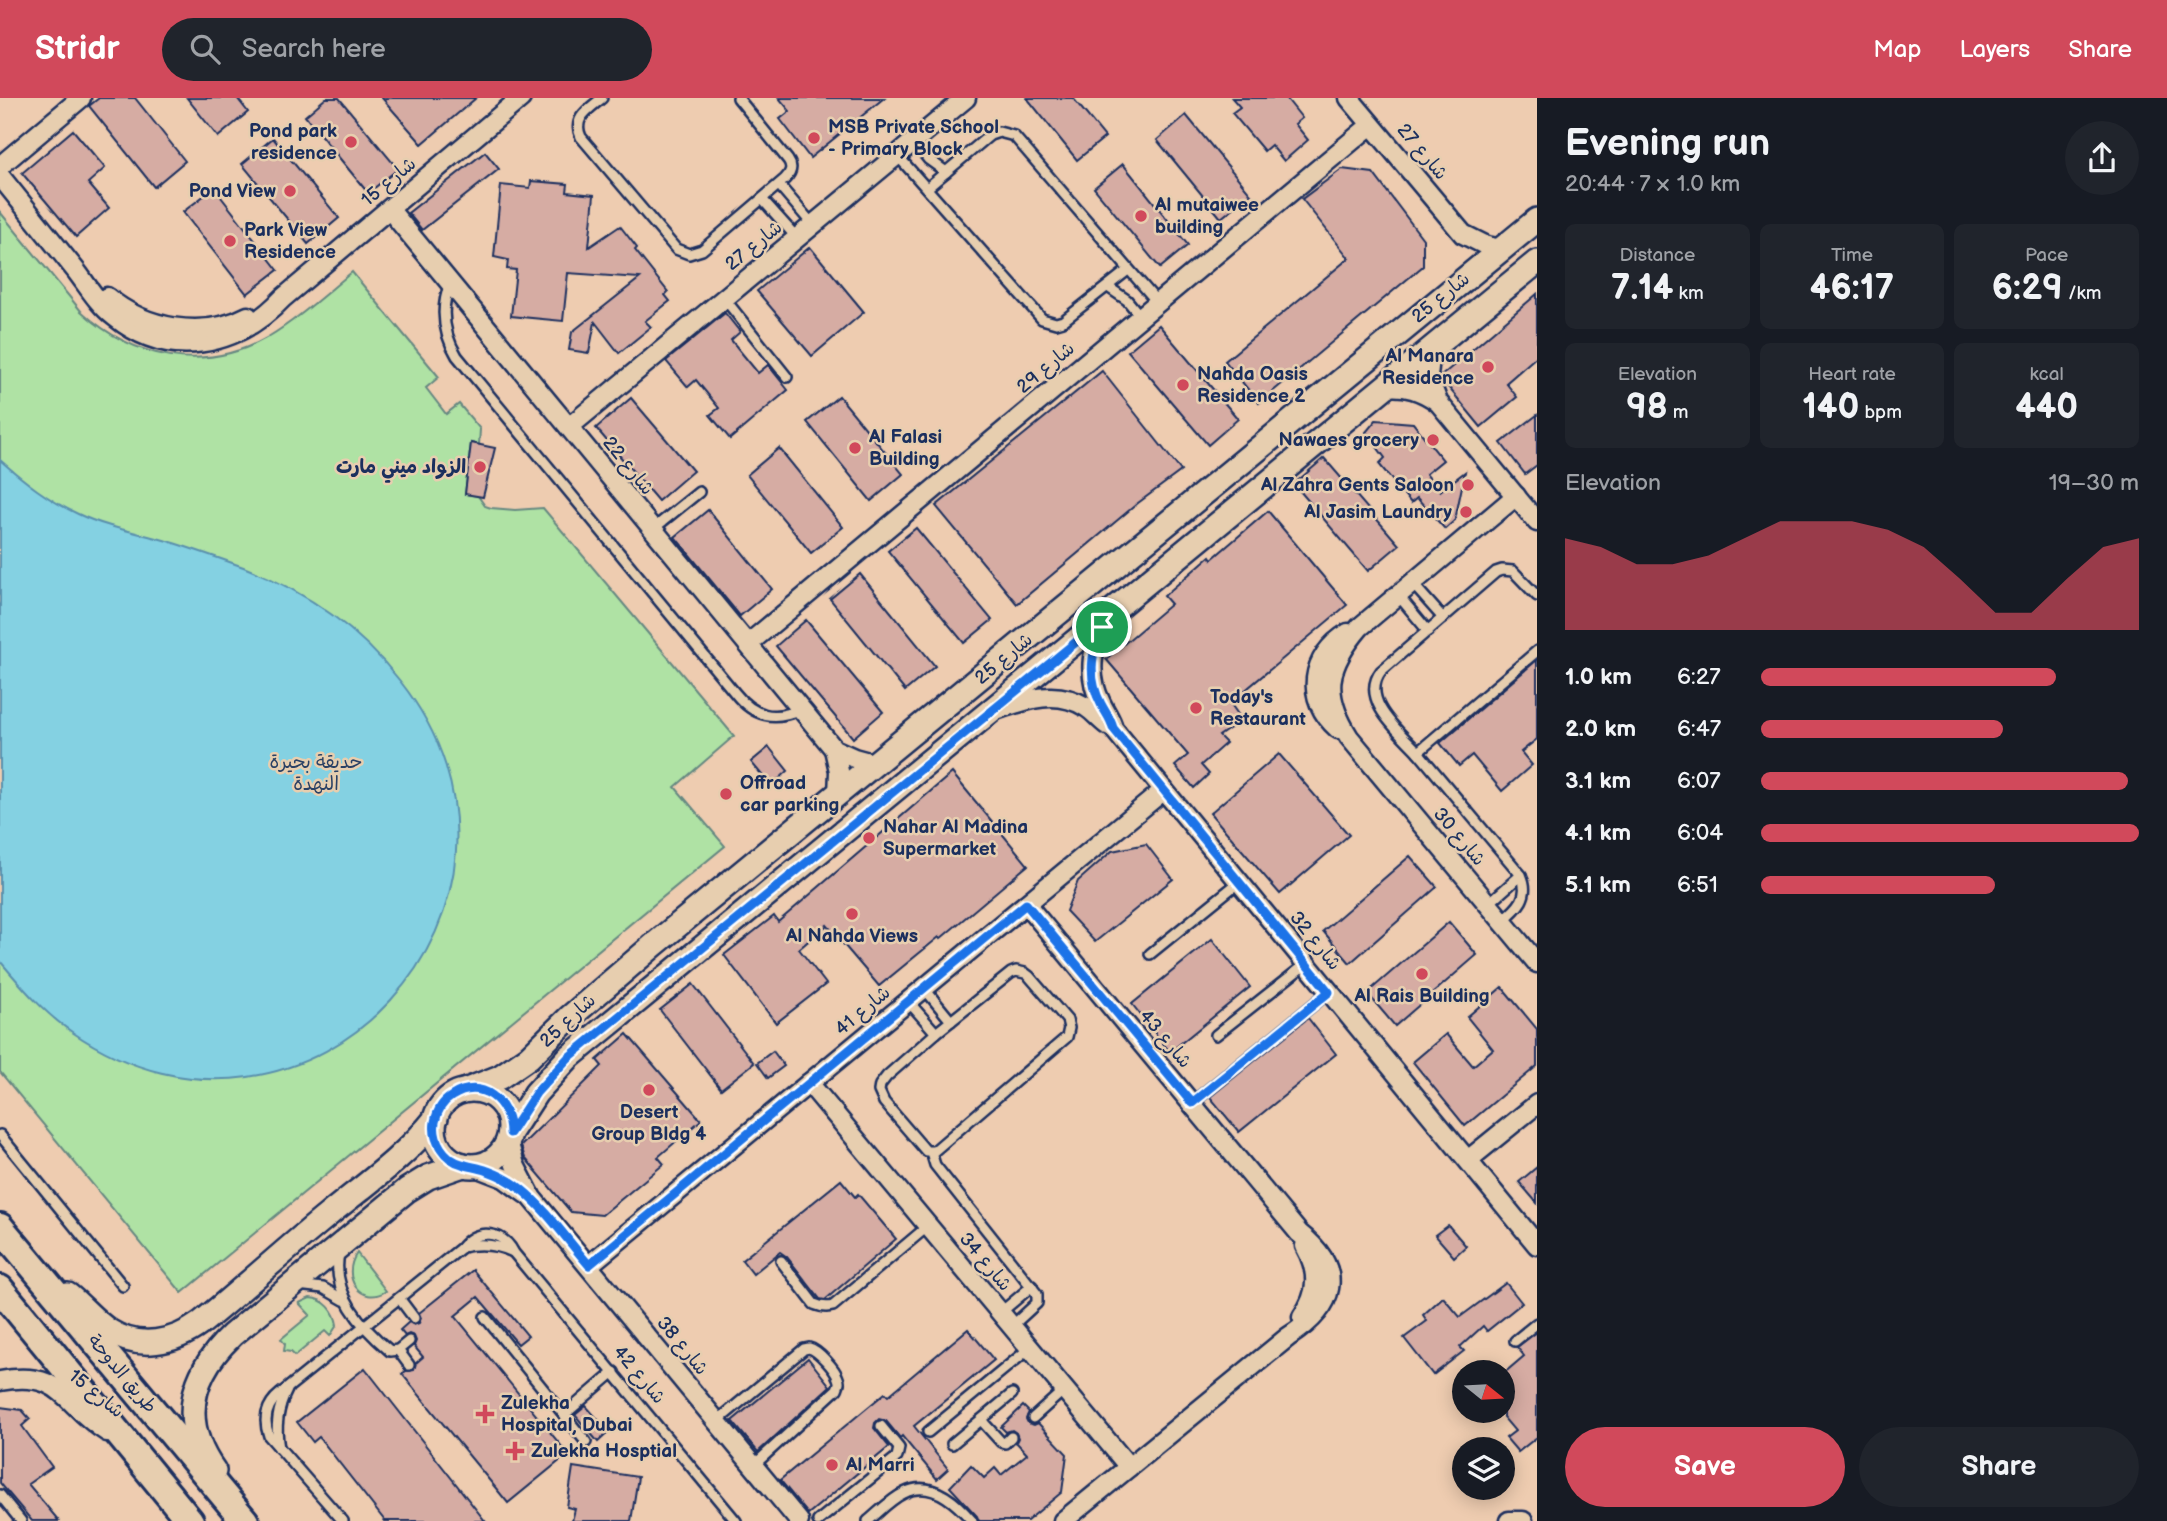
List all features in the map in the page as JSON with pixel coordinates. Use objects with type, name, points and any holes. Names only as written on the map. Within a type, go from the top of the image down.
[{"type":"main road","name":"طريق الدوحة","points":[[0,1227],[241,1517]]},
{"type":"main road","name":"طريق الدوحة","points":[[0,1289],[190,1521]]},
{"type":"street","points":[[0,166],[81,98]]},
{"type":"street","name":"شارع 15","points":[[0,176],[84,281],[117,305],[140,317],[171,327],[202,329],[231,323],[283,298],[522,98]]},
{"type":"street","name":"شارع 27","points":[[569,427],[966,98]]},
{"type":"street","name":"شارع 27","points":[[1349,98],[1463,234],[1487,246],[1501,249]]},
{"type":"street","name":"شارع 29","points":[[748,644],[1371,125]]},
{"type":"street","name":"شارع 22","points":[[390,210],[834,748],[854,758],[876,764]]},
{"type":"street","name":"شارع 25","points":[[467,1090],[500,1077],[529,1057],[570,1017],[655,944],[1537,220]]},
{"type":"street","name":"شارع 27","points":[[1463,234],[1471,273]]},
{"type":"street","name":"شارع 25","points":[[509,1137],[536,1093],[568,1058],[1537,262]]},
{"type":"street","points":[[1431,349],[1428,376],[1438,402]]},
{"type":"street","points":[[1386,387],[1414,388],[1438,402],[1537,522]]},
{"type":"street","name":"شارع 30","points":[[1516,496],[1360,627],[1335,664],[1331,693],[1334,708],[1349,737],[1537,963]]},
{"type":"street","name":"شارع 32","points":[[1109,615],[1097,640],[1092,667],[1098,696],[1113,728]]},
{"type":"street","name":"شارع 32","points":[[994,710],[1034,698],[1056,696],[1084,706],[1113,728],[1537,1245]]},
{"type":"street","points":[[834,748],[839,771],[838,795]]},
{"type":"street","name":"شارع 41","points":[[589,1265],[1164,790]]},
{"type":"street","name":"شارع 43","points":[[1026,904],[1299,1233],[1315,1246],[1329,1271],[1329,1290],[1317,1314],[1305,1326],[1288,1337],[1063,1521]]},
{"type":"street","name":"شارع 34","points":[[810,1083],[1129,1467]]},
{"type":"street","points":[[45,1281],[69,1296],[107,1330],[119,1336],[144,1342],[181,1336],[201,1323],[397,1161],[436,1118],[445,1101],[458,1092],[467,1090],[477,1090],[496,1097],[508,1114],[509,1137],[498,1156],[490,1161],[439,1172],[417,1183],[221,1345],[205,1368],[195,1394],[193,1422],[200,1448],[241,1517]]},
{"type":"street","points":[[1468,1160],[1537,1104]]},
{"type":"street","points":[[436,1118],[434,1128],[440,1147],[454,1161],[468,1165]]},
{"type":"street","name":"شارع 38","points":[[509,1137],[515,1165],[531,1198]]},
{"type":"street","name":"شارع 38","points":[[468,1165],[504,1178],[531,1198],[799,1521]]},
{"type":"street","name":"شارع 15","points":[[0,1381],[24,1377],[53,1385],[97,1425],[124,1440]]},
{"type":"street","points":[[1509,1521],[1523,1521]]},
{"type":"lane","points":[[582,98],[590,108]]},
{"type":"lane","points":[[602,98],[583,114],[578,122],[578,132],[677,249],[689,254],[702,250],[779,185],[790,172],[791,163],[738,98]]},
{"type":"lane","points":[[927,188],[990,135],[999,132],[1014,136],[1158,303]]},
{"type":"lane","points":[[914,141],[928,159],[946,172]]},
{"type":"lane","points":[[897,155],[1042,319],[1056,323],[1063,321],[1128,270]]},
{"type":"lane","points":[[779,185],[813,225]]},
{"type":"lane","points":[[762,198],[797,238]]},
{"type":"lane","points":[[450,283],[444,316],[447,337],[457,356],[735,694],[750,708],[768,715],[787,715],[802,709]]},
{"type":"lane","points":[[1108,286],[1127,300],[1141,317]]},
{"type":"lane","points":[[724,298],[787,377]]},
{"type":"lane","points":[[653,529],[699,492]]},
{"type":"lane","points":[[1502,921],[1515,911],[1524,898],[1521,875],[1378,705],[1373,691],[1376,677],[1381,671],[1496,572],[1513,571],[1537,596]]},
{"type":"lane","points":[[1412,583],[1443,618]]},
{"type":"lane","points":[[1398,595],[1428,631]]},
{"type":"lane","points":[[1418,752],[1537,651]]},
{"type":"lane","points":[[1488,904],[1521,875]]},
{"type":"lane","points":[[1150,954],[1239,882]]},
{"type":"lane","points":[[1216,1035],[1306,964]]},
{"type":"lane","points":[[1020,971],[1029,976],[1067,1020],[1069,1028],[1064,1040],[931,1152],[924,1150],[884,1102],[879,1091],[883,1080],[1011,973],[1020,971]]},
{"type":"lane","points":[[924,988],[951,1021]]},
{"type":"lane","points":[[1192,1103],[1329,992]]},
{"type":"lane","points":[[908,1001],[936,1033]]},
{"type":"lane","points":[[0,1135],[123,1286]]},
{"type":"lane","points":[[931,1152],[935,1165],[1038,1297],[1037,1303],[1006,1320]]},
{"type":"lane","points":[[781,1261],[814,1304],[829,1307],[928,1226]]},
{"type":"lane","points":[[342,1244],[337,1266],[338,1277],[348,1303],[387,1349],[398,1350],[409,1341]]},
{"type":"lane","name":"شارع 42","points":[[343,1521],[280,1449],[277,1437],[278,1412],[288,1388],[461,1248],[483,1244],[514,1253],[736,1521]]},
{"type":"lane","points":[[293,1285],[323,1288],[348,1303]]},
{"type":"lane","points":[[1006,1320],[1032,1286]]},
{"type":"lane","points":[[399,1298],[414,1318]]},
{"type":"lane","points":[[485,1317],[586,1442]]},
{"type":"lane","points":[[1515,1340],[1537,1322]]},
{"type":"lane","points":[[928,1432],[1030,1348]]},
{"type":"lane","points":[[714,1419],[804,1349],[818,1352],[839,1379],[837,1389],[754,1468]]},
{"type":"lane","points":[[398,1350],[409,1364]]},
{"type":"lane","points":[[564,1415],[614,1372]]},
{"type":"lane","points":[[1033,1418],[1064,1390]]},
{"type":"lane","points":[[952,1444],[1012,1394]]},
{"type":"lane","points":[[714,1419],[736,1398]]},
{"type":"lane","points":[[981,1420],[1002,1442],[1005,1443],[1011,1437]]},
{"type":"lane","points":[[818,1521],[897,1457],[899,1448],[881,1426]]},
{"type":"lane","points":[[754,1468],[777,1451]]},
{"type":"lane","points":[[868,1521],[904,1493],[919,1489],[944,1495],[955,1501],[972,1521]]},
{"type":"lane","points":[[0,1495],[21,1521]]},
{"type":"green space","name":"حديقة بحيرة النهدة","points":[[0,212],[81,311],[123,341],[170,356],[194,358],[219,355],[268,337],[352,272],[439,377],[426,388],[446,414],[459,404],[480,429],[479,445],[471,443],[465,494],[478,496],[485,506],[491,508],[543,508],[734,736],[675,787],[725,846],[182,1293],[0,1072]]},
{"type":"green space","points":[[357,1253],[386,1291],[369,1295],[356,1287],[351,1271]]},
{"type":"green space","points":[[310,1298],[328,1307],[337,1325],[330,1336],[325,1331],[295,1356],[284,1351],[285,1344],[281,1339],[310,1315],[299,1303]]},
{"type":"water","points":[[0,460],[37,490],[88,519],[164,540],[250,569],[298,593],[343,623],[400,681],[446,766],[456,852],[436,932],[390,1000],[326,1051],[248,1077],[161,1073],[72,1032],[43,1008],[0,961]]},
{"type":"building","points":[[99,98],[135,98],[185,161],[154,187],[89,106]]},
{"type":"building","points":[[187,98],[237,98],[248,112],[218,137]]},
{"type":"building","name":"Pond park residence","points":[[326,98],[339,98],[398,169],[368,193],[305,116]]},
{"type":"building","points":[[382,98],[476,98],[422,144]]},
{"type":"building","name":"MSB Private School - Primary Block","points":[[779,98],[884,98],[810,158],[780,119],[790,111]]},
{"type":"building","points":[[1027,98],[1073,98],[1105,137],[1077,160]]},
{"type":"building","points":[[1232,98],[1286,98],[1302,118],[1295,124],[1308,140],[1284,161],[1271,145],[1264,151],[1232,113],[1240,107]]},
{"type":"building","points":[[1186,115],[1251,194],[1221,218],[1157,140]]},
{"type":"building","points":[[73,130],[105,168],[88,183],[109,208],[76,237],[22,173]]},
{"type":"building","name":"Pond View","points":[[273,138],[339,218],[308,244],[242,164]]},
{"type":"building","points":[[485,152],[499,169],[422,230],[408,213]]},
{"type":"building","name":"Al mutaiwee building","points":[[1123,164],[1188,245],[1160,268],[1094,188]]},
{"type":"building","points":[[1342,169],[1373,173],[1423,239],[1423,266],[1259,403],[1225,361],[1349,258],[1302,199]]},
{"type":"building","points":[[531,181],[568,184],[567,192],[594,195],[589,247],[620,226],[668,292],[665,295],[670,301],[645,321],[651,327],[619,353],[595,322],[589,353],[569,350],[572,332],[640,278],[568,273],[563,321],[511,316],[516,270],[507,269],[508,260],[494,257],[501,185],[530,188]]},
{"type":"building","name":"Park View Residence","points":[[214,188],[278,270],[247,294],[183,212]]},
{"type":"building","points":[[810,247],[864,312],[812,356],[757,291]]},
{"type":"building","name":"Al Manara Residence","points":[[1537,294],[1537,356],[1506,383],[1517,397],[1481,427],[1440,377]]},
{"type":"building","points":[[725,313],[740,332],[731,340],[758,373],[768,365],[788,390],[730,439],[710,415],[719,408],[696,380],[688,387],[666,361]]},
{"type":"building","name":"Nahda Oasis Residence 2","points":[[1159,325],[1238,419],[1208,445],[1128,351]]},
{"type":"building","points":[[1102,371],[1181,471],[1138,503],[1017,604],[936,506]]},
{"type":"building","name":"Al Falasi Building","points":[[839,396],[903,474],[871,501],[807,422]]},
{"type":"building","points":[[631,398],[693,471],[658,501],[596,428]]},
{"type":"building","points":[[1537,415],[1537,465],[1525,474],[1501,443]]},
{"type":"building","points":[[1376,420],[1413,423],[1443,460],[1426,474],[1440,491],[1465,472],[1455,520],[1445,529],[1417,498],[1411,503],[1379,464],[1385,458],[1366,432]]},
{"type":"building","points":[[471,443],[495,448],[483,497],[465,494]]},
{"type":"building","points":[[779,448],[843,527],[811,553],[747,475]]},
{"type":"building","points":[[1324,458],[1399,545],[1368,571],[1294,484]]},
{"type":"building","points":[[708,510],[772,589],[740,616],[675,537]]},
{"type":"building","points":[[1268,511],[1347,605],[1230,703],[1242,720],[1219,736],[1226,743],[1201,765],[1209,774],[1194,788],[1175,766],[1188,755],[1106,659],[1171,604],[1164,596]]},
{"type":"building","points":[[916,528],[992,620],[964,643],[888,551]]},
{"type":"building","points":[[860,574],[935,666],[905,691],[830,599]]},
{"type":"building","points":[[806,620],[883,712],[853,738],[776,646]]},
{"type":"building","points":[[1537,660],[1537,739],[1521,752],[1532,765],[1502,791],[1472,755],[1459,766],[1440,743]]},
{"type":"building","points":[[769,747],[788,771],[771,786],[751,762]]},
{"type":"building","points":[[1279,754],[1349,835],[1280,894],[1210,813]]},
{"type":"building","points":[[952,773],[1028,865],[879,986],[827,925],[799,949],[826,984],[776,1023],[724,955],[774,916],[778,922]]},
{"type":"building","points":[[1146,844],[1173,879],[1095,942],[1066,911],[1078,881],[1112,851]]},
{"type":"building","points":[[1410,856],[1437,887],[1350,963],[1323,931]]},
{"type":"building","name":"Al Rais Building","points":[[1449,922],[1477,955],[1395,1026],[1367,993]]},
{"type":"building","points":[[1212,939],[1250,987],[1170,1052],[1132,1004]]},
{"type":"building","points":[[693,984],[754,1063],[721,1089],[660,1010]]},
{"type":"building","points":[[1502,987],[1537,1029],[1537,1066],[1465,1126],[1413,1062],[1446,1034],[1473,1066],[1493,1049],[1467,1017]]},
{"type":"building","points":[[1308,1018],[1336,1054],[1239,1132],[1210,1097]]},
{"type":"building","points":[[627,1034],[701,1120],[658,1157],[664,1164],[602,1215],[571,1212],[525,1158],[521,1146],[602,1066],[597,1060]]},
{"type":"building","points":[[773,1051],[784,1066],[768,1078],[757,1063]]},
{"type":"building","points":[[1537,1167],[1537,1203],[1519,1182]]},
{"type":"building","points":[[841,1180],[855,1197],[858,1194],[896,1239],[825,1300],[820,1299],[780,1252],[753,1274],[742,1260]]},
{"type":"building","points":[[1448,1225],[1466,1246],[1454,1257],[1435,1235]]},
{"type":"building","name":"Zulekha Hospital, Dubai","points":[[473,1270],[528,1336],[518,1344],[478,1297],[455,1316],[568,1454],[508,1503],[402,1374],[414,1370],[416,1363],[423,1357],[414,1346],[414,1336],[405,1336],[400,1330],[409,1322],[414,1325],[419,1323],[419,1313]]},
{"type":"building","points":[[1506,1283],[1522,1303],[1487,1331],[1483,1326],[1460,1347],[1464,1351],[1433,1375],[1404,1338],[1427,1321],[1423,1315],[1443,1297],[1460,1317]]},
{"type":"building","points":[[968,1329],[994,1360],[914,1426],[948,1469],[937,1479],[902,1436],[900,1438],[886,1421],[879,1419],[874,1428],[889,1447],[808,1514],[780,1480],[885,1393],[888,1396]]},
{"type":"building","points":[[1537,1332],[1537,1437],[1518,1452],[1515,1448],[1515,1437],[1507,1437],[1515,1431],[1508,1423],[1516,1423],[1516,1363],[1524,1356],[1517,1347]]},
{"type":"building","points":[[808,1358],[830,1386],[758,1452],[732,1421]]},
{"type":"building","points":[[365,1368],[485,1521],[385,1521],[319,1437],[313,1442],[297,1422]]},
{"type":"building","points":[[586,1406],[609,1432],[598,1442],[575,1415]]},
{"type":"building","points":[[1023,1406],[1029,1412],[1026,1419],[1028,1423],[1038,1423],[1067,1454],[1062,1492],[1027,1521],[979,1521],[950,1487],[971,1465],[984,1478],[995,1468],[1001,1475],[1027,1454],[1016,1442],[1016,1433],[1012,1430],[1006,1432],[1001,1427]]},
{"type":"building","points":[[0,1407],[22,1410],[30,1419],[22,1426],[52,1467],[28,1484],[59,1521],[32,1521],[0,1483]]},
{"type":"building","points":[[573,1467],[638,1477],[631,1521],[572,1521],[575,1509],[567,1507]]},
{"type":"place","name":"MSB Private School - Primary Block","points":[[814,138]]},
{"type":"place","name":"Pond park residence","points":[[351,142]]},
{"type":"place","name":"Pond View","points":[[290,191]]},
{"type":"place","name":"Al mutaiwee building","points":[[1141,216]]},
{"type":"place","name":"Park View Residence","points":[[230,241]]},
{"type":"place","name":"Al Manara Residence","points":[[1488,367]]},
{"type":"place","name":"Nahda Oasis Residence 2","points":[[1183,385]]},
{"type":"place","name":"Nawaes grocery","points":[[1433,440]]},
{"type":"place","name":"Al Falasi Building","points":[[855,448]]},
{"type":"place","name":"الزواد ميني مارت","points":[[480,467]]},
{"type":"place","name":"Al Zahra Gents Saloon","points":[[1468,485]]},
{"type":"place","name":"Al Jasim Laundry","points":[[1466,512]]},
{"type":"place","name":"Today's Restaurant","points":[[1196,708]]},
{"type":"place","name":"Offroad car parking","points":[[726,794]]},
{"type":"place","name":"Nahar Al Madina Supermarket","points":[[869,838]]},
{"type":"place","name":"Al Nahda Views","points":[[852,914]]},
{"type":"place","name":"Al Rais Building","points":[[1422,974]]},
{"type":"place","name":"Desert Group Bldg 4","points":[[649,1090]]},
{"type":"place","name":"Zulekha Hospital, Dubai","points":[[485,1414]]},
{"type":"place","name":"Zulekha Hosptial","points":[[515,1451]]},
{"type":"place","name":"Al Marri","points":[[832,1465]]},
{"type":"route","points":[[1109,615],[1102,627],[1094,653],[1092,677],[1113,728],[1329,992],[1192,1103],[1026,904],[589,1265],[531,1198],[518,1187],[489,1171],[463,1165],[446,1155],[436,1138],[434,1128],[445,1101],[458,1092],[467,1090],[487,1092],[503,1105],[508,1114],[510,1133],[536,1093],[568,1058],[1109,615]]}]
